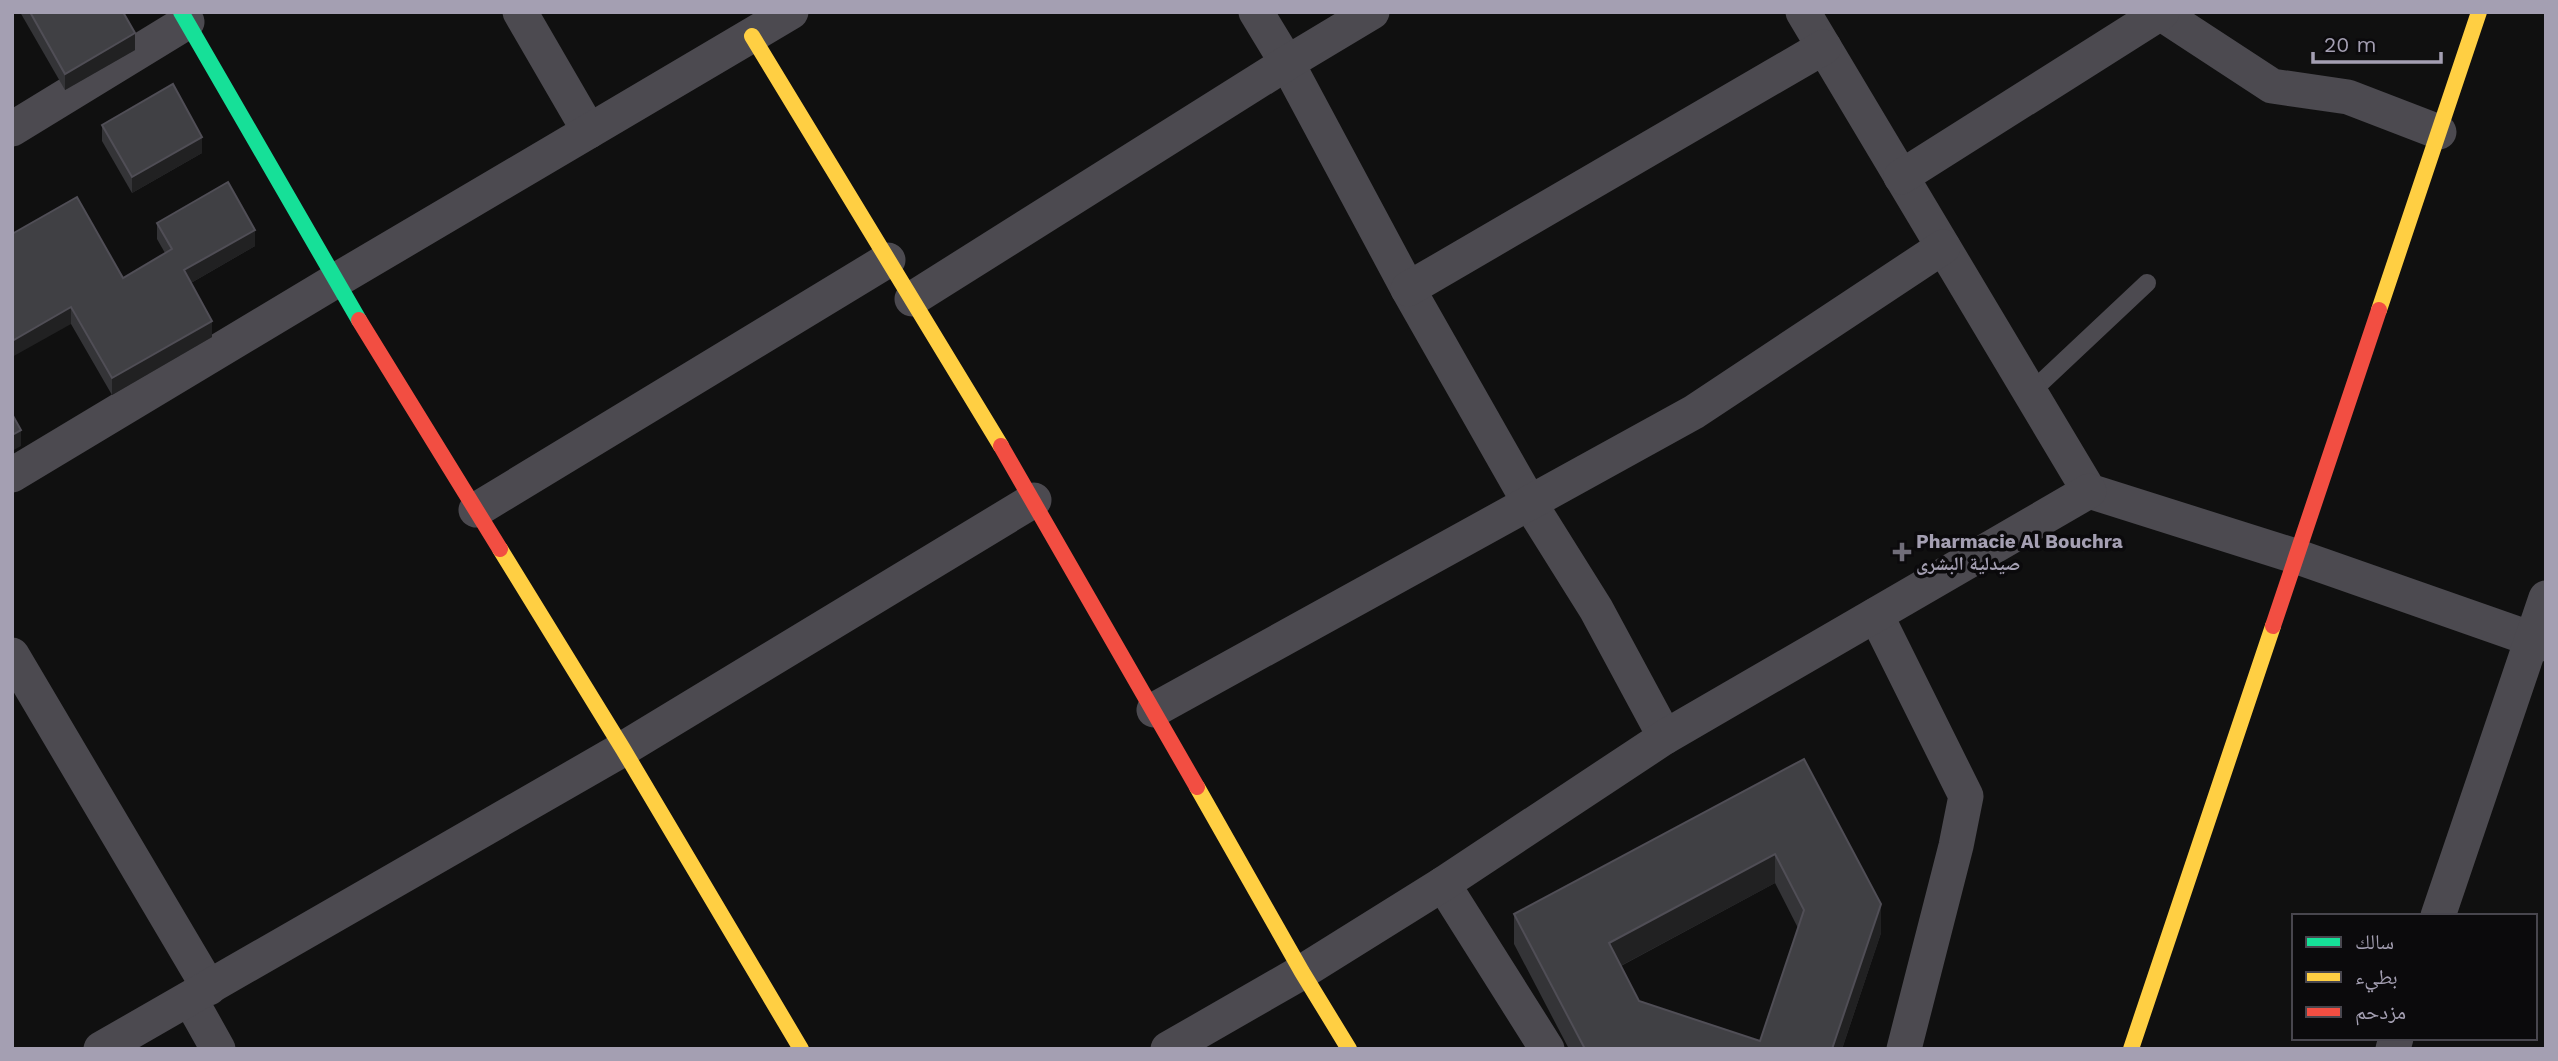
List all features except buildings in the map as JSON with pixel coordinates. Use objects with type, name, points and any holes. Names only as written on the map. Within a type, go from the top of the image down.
[{"type":"street","points":[[520,12],[589,131]]},
{"type":"street","points":[[12,475],[791,12]]},
{"type":"street","points":[[1256,12],[1287,63],[1408,289],[1530,502],[1596,609],[1665,737]]},
{"type":"street","points":[[912,299],[1372,12]]},
{"type":"street","points":[[1803,12],[2089,491],[2298,557],[2539,642]]},
{"type":"street","points":[[2131,1049],[2479,12]]},
{"type":"street","points":[[1901,177],[2161,13],[2272,86],[2348,97],[2439,132]]},
{"type":"street","points":[[12,129],[184,17],[335,281],[623,749],[801,1049]]},
{"type":"street","points":[[752,36],[1034,500],[1302,972],[1349,1049]]},
{"type":"street","points":[[1408,289],[1824,47]]},
{"type":"street","points":[[1154,710],[1693,412],[1943,247]]},
{"type":"street","points":[[476,510],[888,260]]},
{"type":"street","points":[[1168,1049],[1302,972],[1443,884],[1665,737],[2089,491]]},
{"type":"street","points":[[101,1049],[623,749],[1034,500]]},
{"type":"street","points":[[2439,914],[2539,642],[2546,598]]},
{"type":"street","points":[[1876,615],[1966,796],[1956,846],[1903,1049]]},
{"type":"street","points":[[12,655],[200,993],[218,1049]]},
{"type":"street","points":[[1443,884],[1547,1049]]},
{"type":"lane","points":[[2030,393],[2147,283]]},
{"type":"traffic: fast","points":[[181,12],[359,320]]},
{"type":"traffic: slow","points":[[2379,310],[2479,12]]},
{"type":"traffic: slow","points":[[752,36],[1001,446]]},
{"type":"traffic: slow","points":[[500,549],[623,749],[801,1049]]},
{"type":"traffic: slow","points":[[2131,1049],[2273,626]]},
{"type":"traffic: slow","points":[[1197,787],[1349,1049]]},
{"type":"traffic: jam","points":[[2273,626],[2379,310]]},
{"type":"traffic: jam","points":[[359,320],[500,549]]},
{"type":"traffic: jam","points":[[1001,446],[1197,787]]},
{"type":"place","name":"Pharmacie Al Bouchra صيدلية البشرى","points":[[1902,552]]}]
